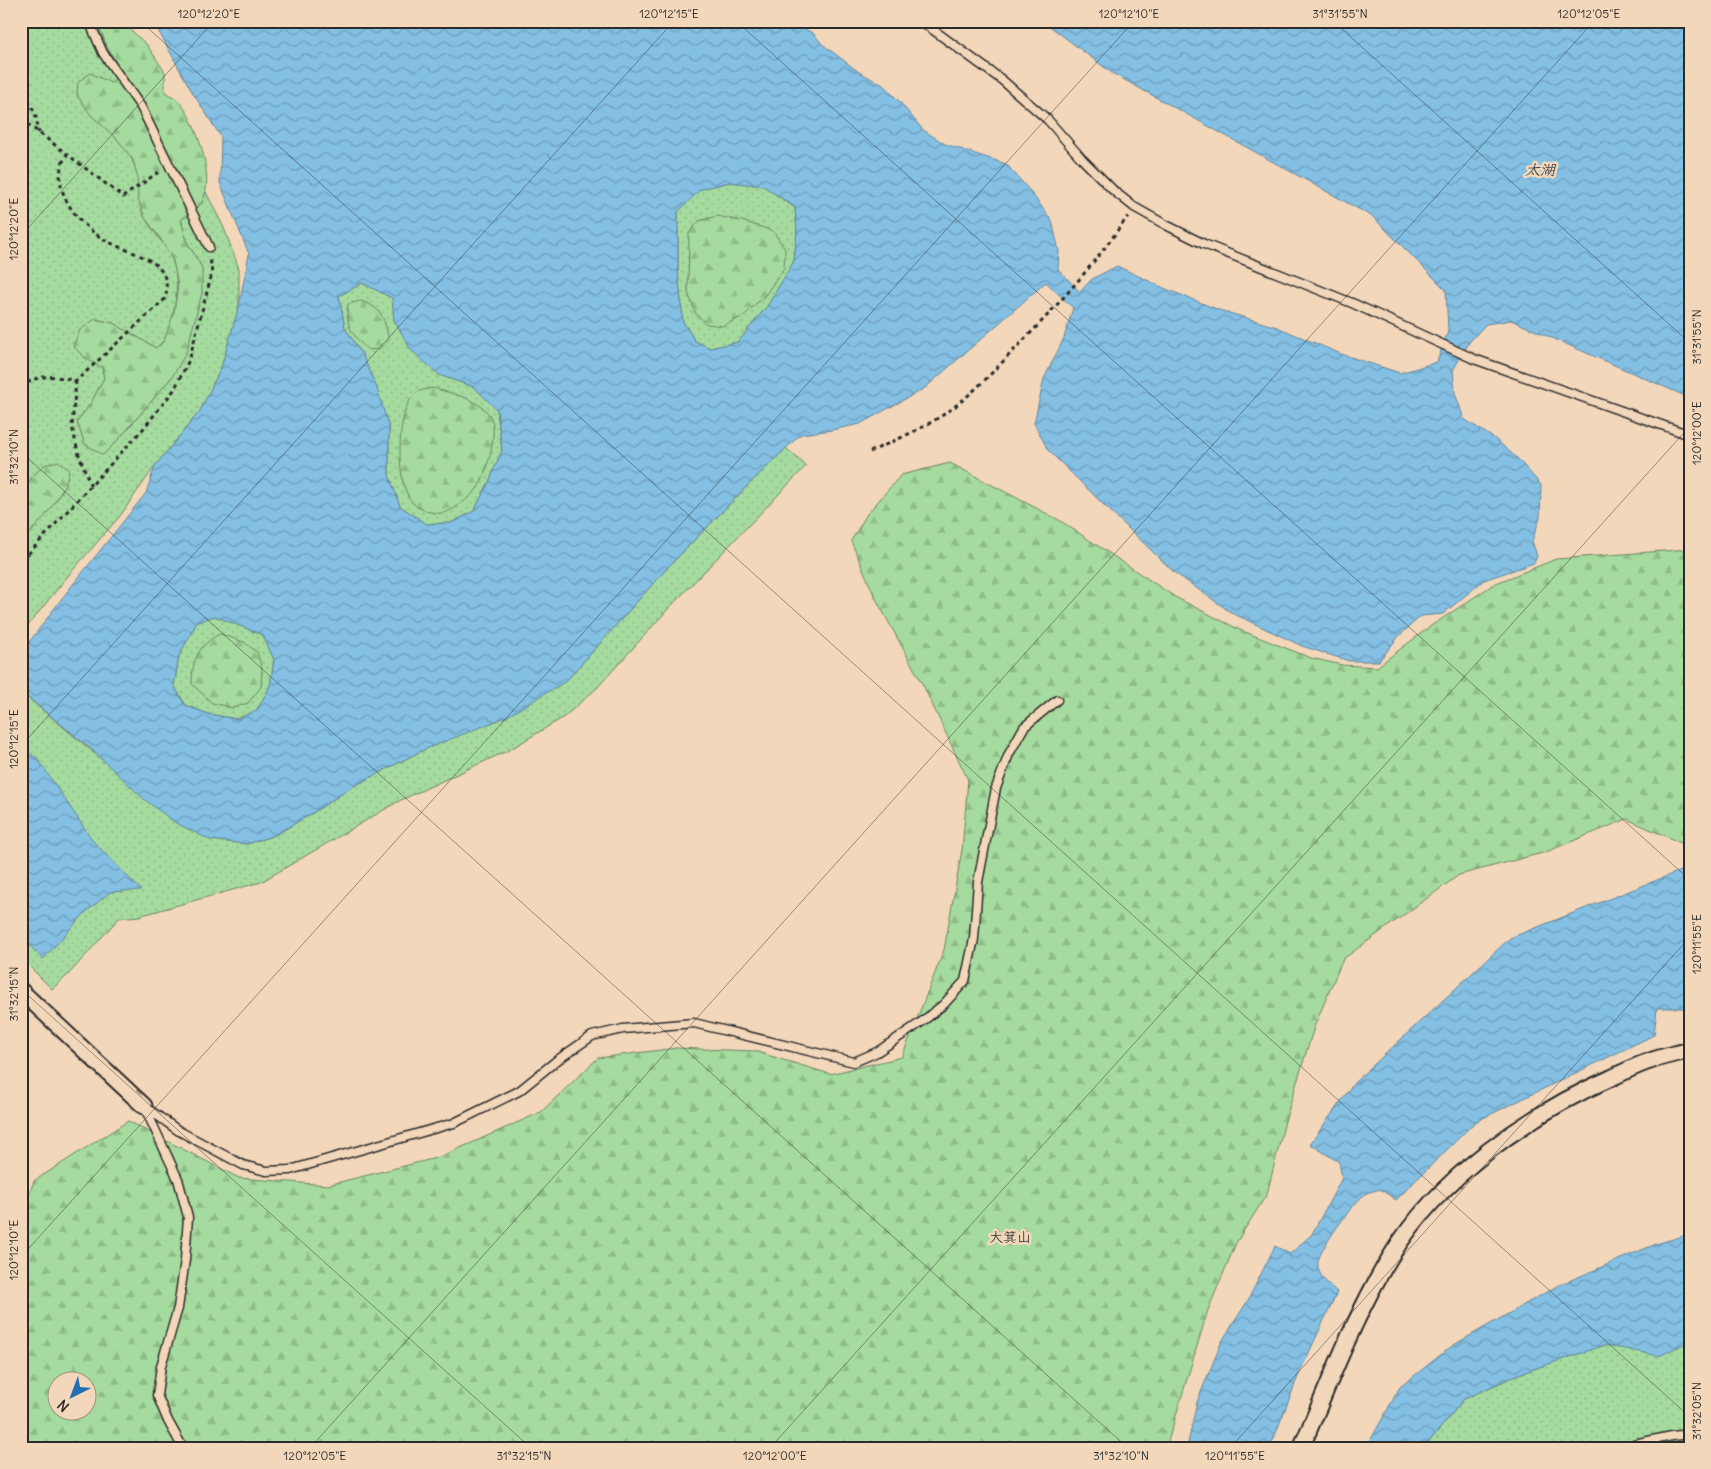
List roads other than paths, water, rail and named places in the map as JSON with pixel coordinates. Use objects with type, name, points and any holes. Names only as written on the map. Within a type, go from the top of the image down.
[{"type":"street","points":[[22,992],[144,1106]]},
{"type":"street","points":[[1301,1448],[1366,1301],[1392,1254],[1432,1200],[1474,1162],[1531,1121],[1580,1092],[1649,1061],[1690,1050]]},
{"type":"lane","points":[[89,21],[103,53],[140,107],[209,247]]},
{"type":"lane","points":[[921,21],[1002,80],[1048,120],[1082,159],[1134,207],[1204,244],[1352,303],[1474,359],[1690,435]]},
{"type":"lane","points":[[144,1106],[180,1131],[243,1165],[266,1171],[290,1170],[454,1123],[519,1091],[556,1061],[592,1036],[623,1029],[694,1023],[854,1062],[877,1052],[944,1004],[965,982],[974,939],[978,882],[996,788],[1009,754],[1024,727],[1057,700]]},
{"type":"lane","points":[[144,1106],[178,1179],[188,1217],[186,1260],[178,1308],[161,1366],[157,1395],[168,1421],[183,1448]]},
{"type":"lane","points":[[1630,1448],[1634,1444],[1690,1434]]},
{"type":"water","name":"太湖","points":[[153,21],[787,21],[813,33],[822,44],[859,72],[883,85],[923,130],[945,144],[1006,164],[1030,191],[1052,221],[1059,251],[1058,269],[1080,292],[1092,279],[1117,266],[1166,289],[1219,310],[1277,327],[1341,354],[1400,373],[1437,362],[1448,331],[1446,290],[1373,217],[1112,73],[1043,21],[1690,21],[1690,398],[1511,320],[1486,324],[1470,341],[1453,370],[1455,393],[1464,419],[1495,439],[1518,459],[1541,485],[1540,518],[1532,541],[1537,556],[1534,563],[1484,580],[1443,614],[1421,616],[1399,636],[1379,661],[1349,661],[1302,646],[1232,613],[1175,573],[1048,450],[1034,423],[1044,379],[1064,338],[1073,308],[1046,282],[925,388],[860,424],[801,434],[669,566],[566,681],[506,717],[421,751],[352,787],[275,835],[247,844],[210,840],[176,823],[145,800],[90,748],[21,692],[21,653],[146,493],[155,466],[200,411],[221,368],[239,306],[249,254],[220,183],[221,137],[191,90]],"holes":[[[730,182],[763,186],[795,207],[797,231],[794,261],[768,305],[738,342],[710,348],[695,341],[683,322],[678,271],[678,212],[701,189]],[[362,283],[392,298],[394,320],[411,350],[439,375],[474,387],[497,410],[502,450],[489,482],[474,511],[451,523],[426,524],[400,506],[389,475],[389,428],[377,388],[363,356],[345,328],[339,296]],[[215,616],[263,635],[274,660],[270,686],[257,710],[237,719],[208,714],[185,705],[174,686],[179,656],[197,622]]]},
{"type":"water","points":[[21,749],[37,758],[93,841],[141,890],[110,892],[85,913],[43,959],[21,937]]},
{"type":"water","points":[[1690,867],[1690,1008],[1657,1008],[1654,1035],[1475,1122],[1396,1200],[1380,1189],[1365,1194],[1338,1225],[1320,1254],[1318,1261],[1319,1271],[1323,1279],[1337,1292],[1299,1374],[1270,1448],[1187,1448],[1197,1402],[1222,1341],[1247,1302],[1275,1246],[1290,1254],[1312,1234],[1342,1178],[1339,1162],[1310,1144],[1354,1083],[1510,938]]},
{"type":"water","points":[[1690,1234],[1690,1341],[1659,1356],[1605,1345],[1519,1374],[1464,1399],[1424,1448],[1366,1448],[1400,1387],[1452,1346],[1557,1286],[1656,1244]]},
{"type":"park label","name":"大箕山","points":[[1010,1237]]}]
